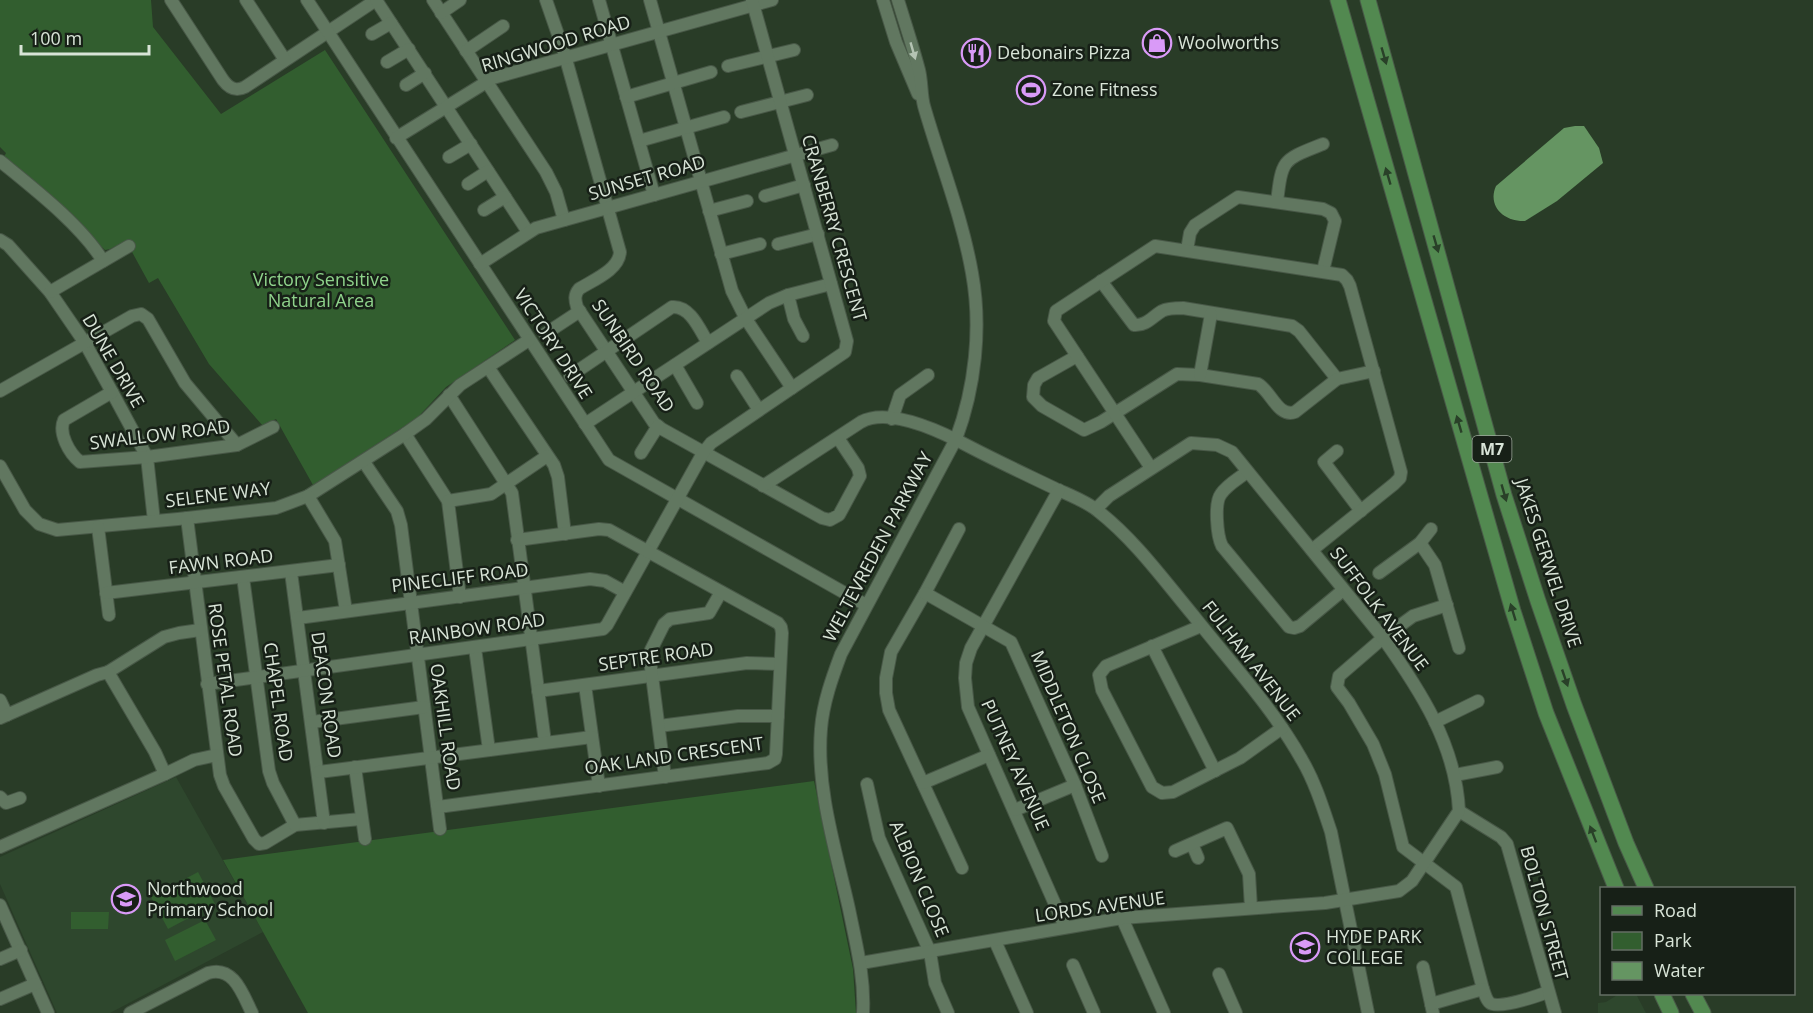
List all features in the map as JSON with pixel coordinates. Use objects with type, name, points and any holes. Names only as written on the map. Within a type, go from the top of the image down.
[{"type":"main road","name":"M7","points":[[1338,0],[1513,611],[1546,713],[1616,887]]},
{"type":"main road","name":"JAKES GERWEL DRIVE","points":[[1368,0],[1508,505],[1574,705],[1626,843],[1646,887]]},
{"type":"main road","points":[[1663,995],[1671,1013]]},
{"type":"main road","points":[[1694,995],[1703,1013]]},
{"type":"street","points":[[171,0],[223,80],[230,88],[237,89],[245,87],[376,0],[528,232]]},
{"type":"street","points":[[246,0],[285,60]]},
{"type":"street","name":"VICTORY DRIVE","points":[[307,0],[609,460],[676,500],[866,605]]},
{"type":"street","points":[[433,0],[546,172],[556,192],[564,220]]},
{"type":"street","points":[[441,13],[460,0]]},
{"type":"street","points":[[546,0],[565,57],[607,208]]},
{"type":"street","points":[[599,0],[654,195]]},
{"type":"street","points":[[650,0],[732,291],[746,319],[792,388]]},
{"type":"street","name":"RINGWOOD ROAD","points":[[396,138],[486,82],[752,2],[772,0]]},
{"type":"street","name":"WELTEVREDEN PARKWAY","points":[[862,1013],[861,963],[825,798],[821,747],[824,711],[841,654],[956,439],[963,420],[975,355],[975,299],[964,237],[923,103],[907,70],[882,0]]},
{"type":"street","name":"WELTEVREDEN PARKWAY","points":[[898,0],[919,73],[923,103]]},
{"type":"street","name":"CRANBERRY CRESCENT","points":[[676,500],[703,453],[717,437],[839,357],[846,349],[847,341],[752,2]]},
{"type":"street","points":[[372,34],[392,22]]},
{"type":"street","points":[[466,51],[503,26]]},
{"type":"street","points":[[387,62],[409,49]]},
{"type":"street","points":[[728,66],[794,50]]},
{"type":"street","points":[[626,96],[711,72]]},
{"type":"street","points":[[406,85],[425,73]]},
{"type":"street","points":[[741,112],[807,95]]},
{"type":"street","points":[[639,141],[724,117]]},
{"type":"street","points":[[449,157],[471,144]]},
{"type":"street","points":[[1277,202],[1280,174],[1285,163],[1298,154],[1323,144]]},
{"type":"street","name":"SUNSET ROAD","points":[[480,264],[528,232],[832,146]]},
{"type":"street","points":[[0,161],[50,202],[96,250],[103,261]]},
{"type":"street","points":[[468,184],[488,171]]},
{"type":"street","points":[[765,196],[804,185]]},
{"type":"street","points":[[484,210],[505,197]]},
{"type":"street","points":[[1187,250],[1190,233],[1195,225],[1231,200],[1243,197],[1323,209],[1334,216],[1335,226],[1323,271]]},
{"type":"street","points":[[709,211],[747,201]]},
{"type":"street","name":"SUNBIRD ROAD","points":[[607,208],[620,258],[615,265],[577,292],[575,300],[658,426],[763,486],[822,518],[830,520],[838,515],[860,476],[858,468],[838,438]]},
{"type":"street","points":[[778,244],[818,234]]},
{"type":"street","name":"DUNE DRIVE","points":[[0,240],[8,244],[50,292],[85,343],[112,392],[147,457],[154,521]]},
{"type":"street","points":[[721,254],[760,244]]},
{"type":"street","points":[[50,292],[129,246]]},
{"type":"street","points":[[1151,468],[1054,321],[1053,315],[1059,308],[1153,246],[1342,275],[1347,279],[1401,472],[1398,481],[1311,550]]},
{"type":"street","points":[[1101,281],[1134,326],[1143,325],[1162,311],[1173,308],[1296,328],[1337,379]]},
{"type":"street","points":[[585,424],[769,303],[788,295],[831,284]]},
{"type":"street","points":[[788,295],[794,319],[803,336]]},
{"type":"street","points":[[570,375],[674,306],[681,307],[688,312],[708,343]]},
{"type":"street","points":[[545,334],[580,310]]},
{"type":"street","points":[[0,391],[132,316],[141,314],[148,319],[184,383],[237,446]]},
{"type":"street","points":[[1200,375],[1211,314]]},
{"type":"street","name":"SELENE WAY","points":[[0,466],[25,510],[39,524],[57,530],[187,519],[276,508],[308,496],[364,462],[426,419],[460,385],[529,340]]},
{"type":"street","points":[[1077,356],[1038,378],[1034,385],[1034,400],[1082,429],[1091,428],[1173,376],[1182,373],[1260,385],[1283,412],[1290,414],[1337,379],[1374,371]]},
{"type":"street","points":[[675,365],[698,403]]},
{"type":"street","points":[[488,367],[547,456],[558,477],[565,534]]},
{"type":"street","points":[[892,419],[900,395],[928,375]]},
{"type":"street","points":[[737,376],[759,410]]},
{"type":"street","name":"SWALLOW ROAD","points":[[112,392],[64,420],[61,427],[62,435],[75,458],[80,462],[147,457],[237,446],[273,427]]},
{"type":"street","points":[[449,395],[512,493],[545,742]]},
{"type":"street","points":[[763,486],[868,418],[876,416],[943,432],[956,439]]},
{"type":"street","points":[[641,453],[658,426]]},
{"type":"street","points":[[405,434],[448,501],[460,597]]},
{"type":"street","name":"FULHAM AVENUE","points":[[956,439],[1096,509],[1143,554],[1282,728],[1304,762],[1330,832],[1368,1013]]},
{"type":"street","name":"SUFFOLK AVENUE","points":[[1096,509],[1109,496],[1186,446],[1196,442],[1218,445],[1229,450],[1342,591],[1383,638],[1403,666],[1435,722],[1455,775],[1459,811]]},
{"type":"street","points":[[1337,451],[1324,463],[1361,511]]},
{"type":"street","points":[[448,501],[487,495],[547,456]]},
{"type":"street","name":"OAKHILL ROAD","points":[[364,462],[399,517],[440,829]]},
{"type":"street","points":[[1247,472],[1226,488],[1219,497],[1218,534],[1222,546],[1286,624],[1292,628],[1300,626],[1342,591]]},
{"type":"street","name":"PUTNEY AVENUE","points":[[1059,490],[968,654],[966,692],[968,707],[1065,927]]},
{"type":"street","points":[[308,496],[333,534],[346,611]]},
{"type":"street","name":"RAINBOW ROAD","points":[[207,684],[603,629],[649,552],[676,500]]},
{"type":"street","name":"ROSE PETAL ROAD","points":[[187,519],[207,684],[217,755],[224,786],[259,844],[265,843],[296,825]]},
{"type":"street","points":[[98,527],[109,615]]},
{"type":"street","points":[[959,529],[926,594],[891,652],[887,668],[886,693],[889,710],[962,868]]},
{"type":"street","points":[[1379,573],[1420,543],[1431,529]]},
{"type":"street","name":"OAK LAND CRESCENT","points":[[438,807],[665,777],[768,762],[775,759],[781,627],[778,623],[609,530],[517,540]]},
{"type":"street","points":[[1420,543],[1434,565],[1459,648]]},
{"type":"street","name":"FAWN ROAD","points":[[106,593],[339,565]]},
{"type":"street","name":"DEACON ROAD","points":[[291,572],[324,823]]},
{"type":"street","name":"CHAPEL ROAD","points":[[243,577],[271,778],[296,825]]},
{"type":"street","name":"PINECLIFF ROAD","points":[[298,618],[596,579],[625,592]]},
{"type":"street","points":[[665,777],[650,660],[651,650],[664,624],[670,619],[709,613],[721,592]]},
{"type":"street","name":"MIDDLETON CLOSE","points":[[926,594],[1011,642],[1075,785],[1102,856]]},
{"type":"street","points":[[1447,605],[1413,616],[1383,638],[1339,676],[1336,687],[1349,703],[1373,744],[1385,774],[1401,843],[1406,851],[1456,887],[1483,990],[1490,1004],[1498,1006],[1548,992]]},
{"type":"street","points":[[1201,626],[1106,666],[1098,678],[1155,790],[1167,793],[1215,771],[1257,748],[1282,728]]},
{"type":"street","points":[[0,700],[3,717],[108,672],[171,634],[200,630]]},
{"type":"street","points":[[1152,646],[1215,771]]},
{"type":"street","points":[[475,648],[489,750]]},
{"type":"street","name":"SEPTRE ROAD","points":[[538,692],[747,663],[780,664]]},
{"type":"street","points":[[108,672],[155,752],[165,774]]},
{"type":"street","points":[[585,685],[599,786]]},
{"type":"street","points":[[1435,722],[1478,701]]},
{"type":"street","points":[[312,722],[424,707]]},
{"type":"street","points":[[659,726],[738,716],[778,716]]},
{"type":"street","points":[[319,772],[592,737]]},
{"type":"street","points":[[0,848],[194,760],[217,755]]},
{"type":"street","points":[[923,783],[989,755]]},
{"type":"street","points":[[355,767],[365,840]]},
{"type":"street","points":[[1455,775],[1497,767]]},
{"type":"street","name":"ALBION CLOSE","points":[[867,783],[874,820],[883,849],[930,952],[935,983],[948,1013]]},
{"type":"street","points":[[1015,810],[1075,785]]},
{"type":"street","points":[[0,797],[6,802],[20,798]]},
{"type":"street","points":[[1345,901],[1403,889],[1412,881],[1459,811]]},
{"type":"street","name":"BOLTON STREET","points":[[1459,811],[1501,837],[1507,844],[1555,1013]]},
{"type":"street","points":[[296,825],[361,819]]},
{"type":"street","points":[[1175,852],[1227,828],[1249,874],[1251,908]]},
{"type":"street","points":[[1192,844],[1198,858]]},
{"type":"street","name":"LORDS AVENUE","points":[[861,963],[1122,918],[1345,901]]},
{"type":"street","points":[[1,911],[21,950],[48,1013]]},
{"type":"street","points":[[1122,918],[1164,1013]]},
{"type":"street","points":[[995,941],[1028,1013]]},
{"type":"street","points":[[0,959],[21,950]]},
{"type":"street","points":[[1073,965],[1095,1013]]},
{"type":"street","points":[[1423,967],[1432,1008],[1483,990]]},
{"type":"street","points":[[130,1013],[147,1009],[216,970],[231,976],[252,1013]]},
{"type":"street","points":[[1220,974],[1236,1013]]},
{"type":"street","points":[[0,999],[35,984]]},
{"type":"shaded area","name":"Northwood Primary School","points":[[176,777],[263,932],[110,1013],[57,1013],[0,884],[0,857]]},
{"type":"shaded area","points":[[1617,995],[1637,995],[1646,1013],[1598,1013],[1598,1003],[1606,1002]]},
{"type":"green space","name":"Victory Sensitive Natural Area","points":[[0,0],[151,0],[153,27],[221,114],[325,50],[515,340],[446,387],[417,418],[313,485],[276,419],[263,426],[209,364],[158,278],[149,283],[126,241],[105,250],[4,157],[6,153],[0,147]]},
{"type":"green space","points":[[814,781],[853,969],[856,1013],[308,1013],[223,860]]},
{"type":"green space","points":[[198,872],[215,904],[168,929],[151,897]]},
{"type":"green space","points":[[71,912],[109,912],[108,929],[71,929]]},
{"type":"green space","points":[[205,920],[216,940],[175,961],[165,940]]},
{"type":"water","points":[[1584,126],[1599,148],[1603,163],[1557,201],[1525,221],[1517,221],[1504,216],[1494,200],[1496,186],[1564,128]]},
{"type":"place","name":"Woolworths","points":[[1157,43]]},
{"type":"place","name":"Debonairs Pizza","points":[[976,53]]},
{"type":"place","name":"Zone Fitness","points":[[1031,90]]},
{"type":"place","name":"Northwood Primary School","points":[[126,899]]},
{"type":"place","name":"HYDE PARK COLLEGE","points":[[1305,947]]}]
